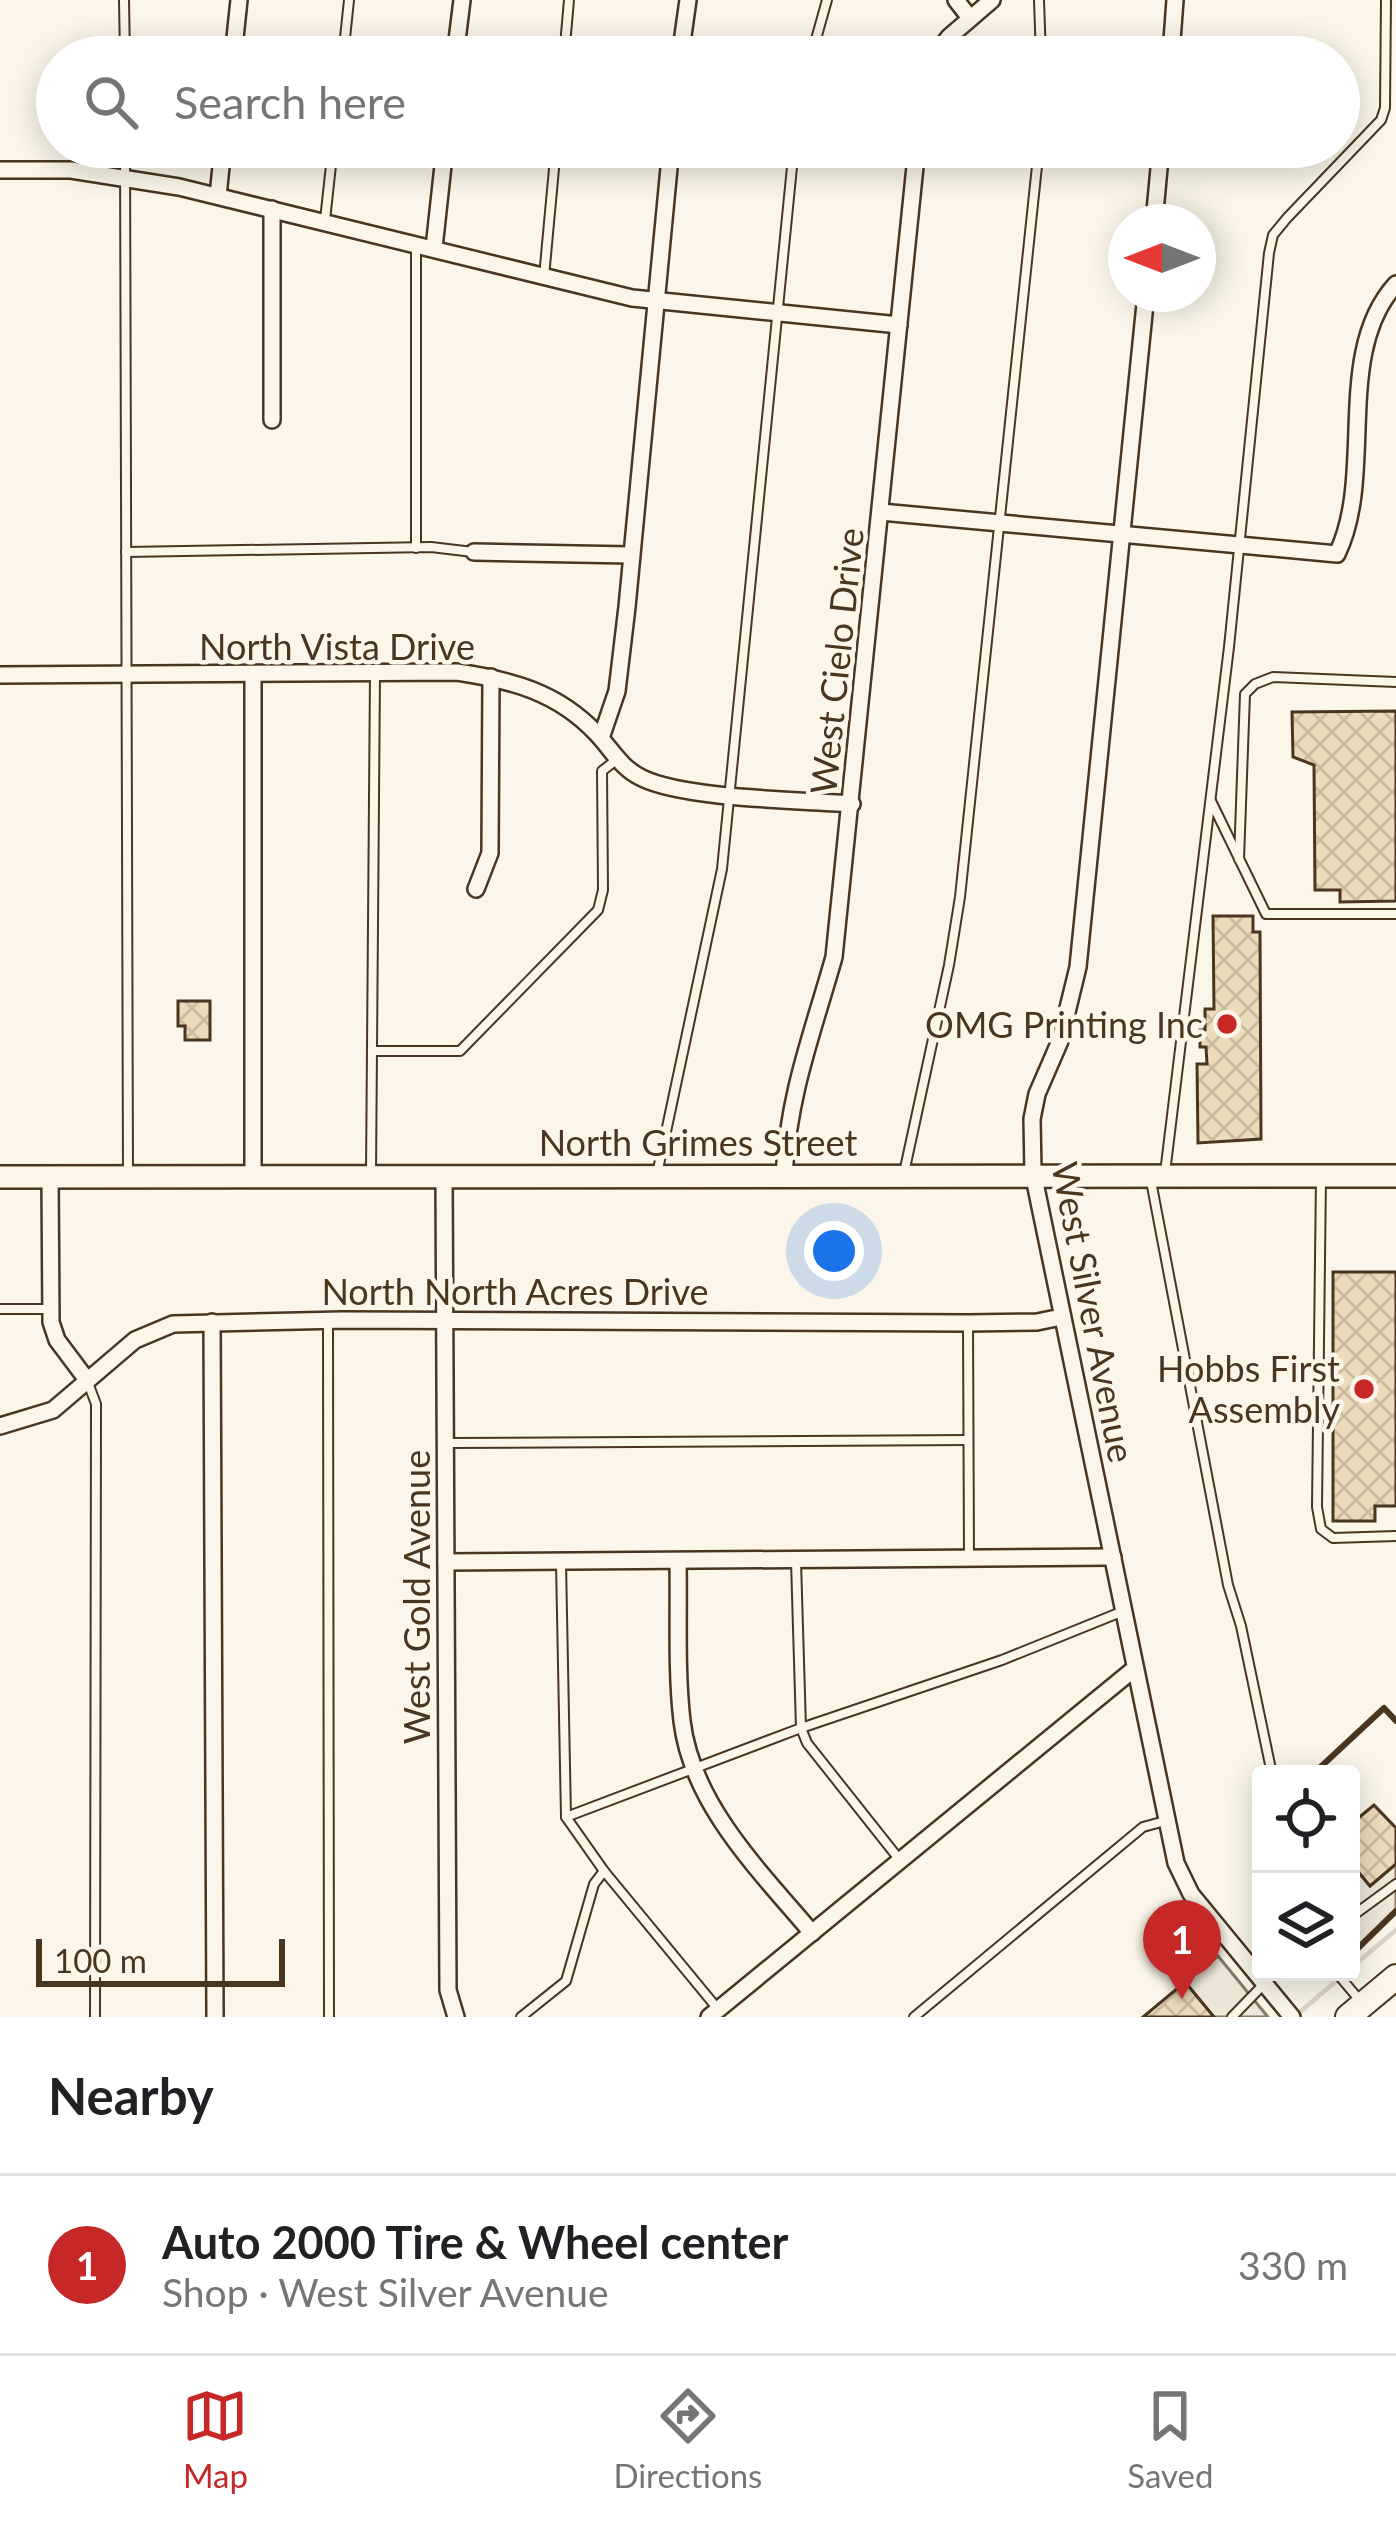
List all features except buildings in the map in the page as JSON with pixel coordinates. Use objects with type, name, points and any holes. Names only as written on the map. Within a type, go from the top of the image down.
[{"type":"main road","name":"North Grimes Street","points":[[0,1177],[1396,1176]]},
{"type":"main road","points":[[1356,2011],[1396,1977]]},
{"type":"street","points":[[235,36],[239,0]]},
{"type":"street","points":[[458,36],[462,0]]},
{"type":"street","points":[[683,36],[688,0]]},
{"type":"street","points":[[956,0],[970,18]]},
{"type":"street","points":[[953,36],[992,0]]},
{"type":"street","points":[[1172,36],[1175,0]]},
{"type":"street","points":[[218,196],[221,168]]},
{"type":"street","points":[[434,248],[444,168]]},
{"type":"street","points":[[601,738],[617,691],[669,168]]},
{"type":"street","name":"West Cielo Drive","points":[[784,1174],[787,1119],[796,1078],[835,957],[914,168]]},
{"type":"street","points":[[1156,204],[1159,168]]},
{"type":"street","points":[[0,170],[71,170],[218,196],[544,278],[656,299],[899,325]]},
{"type":"street","points":[[272,209],[272,419]]},
{"type":"street","points":[[880,512],[1337,554],[1348,520],[1367,335],[1383,298],[1396,284]]},
{"type":"street","name":"West Silver Avenue","points":[[1144,312],[1078,968],[1060,1041],[1037,1094],[1032,1119],[1033,1173],[1176,1862],[1191,1894],[1292,2017]]},
{"type":"street","points":[[474,552],[631,555]]},
{"type":"street","name":"North Vista Drive","points":[[0,675],[457,673],[507,679],[576,712],[628,770],[657,784],[852,804]]},
{"type":"street","points":[[253,1176],[254,674]]},
{"type":"street","points":[[476,889],[490,853],[491,677]]},
{"type":"street","name":"West Gold Avenue","points":[[444,1176],[448,1990],[456,2017]]},
{"type":"street","points":[[50,1177],[50,1309],[57,1340],[87,1380]]},
{"type":"street","name":"North North Acres Drive","points":[[0,1426],[53,1410],[101,1365],[154,1330],[173,1324],[328,1320],[968,1323],[1061,1317]]},
{"type":"street","points":[[212,1322],[215,2017]]},
{"type":"street","points":[[446,1562],[1113,1558]]},
{"type":"street","points":[[679,1562],[681,1707],[695,1770],[720,1819],[812,1933]]},
{"type":"street","points":[[714,2013],[1134,1669]]},
{"type":"lane","points":[[124,0],[124,36]]},
{"type":"lane","points":[[345,36],[349,0]]},
{"type":"lane","points":[[566,36],[569,0]]},
{"type":"lane","points":[[817,36],[827,0]]},
{"type":"lane","points":[[1039,0],[1040,36]]},
{"type":"lane","points":[[1360,143],[1381,120],[1385,108],[1386,0]]},
{"type":"lane","points":[[125,168],[128,1176]]},
{"type":"lane","points":[[325,221],[331,168]]},
{"type":"lane","points":[[544,278],[554,168]]},
{"type":"lane","points":[[657,1175],[722,869],[792,168]]},
{"type":"lane","points":[[904,1174],[950,965],[960,896],[1037,168]]},
{"type":"lane","points":[[1270,1765],[1241,1625],[1228,1586],[1158,1174],[1211,801],[1273,236],[1336,168]]},
{"type":"lane","points":[[416,243],[416,548]]},
{"type":"lane","points":[[126,552],[416,548],[474,552]]},
{"type":"lane","points":[[370,1176],[375,673]]},
{"type":"lane","points":[[1239,859],[1245,694],[1273,677],[1396,682]]},
{"type":"lane","points":[[374,1051],[460,1051],[598,910],[603,890],[602,771],[617,759]]},
{"type":"lane","points":[[1211,801],[1266,914],[1396,914]]},
{"type":"lane","points":[[1321,1175],[1317,1484],[1321,1529],[1333,1538],[1396,1536]]},
{"type":"lane","points":[[0,1309],[50,1309]]},
{"type":"lane","points":[[328,1320],[328,2017]]},
{"type":"lane","points":[[968,1323],[969,1560]]},
{"type":"lane","points":[[87,1380],[96,1404],[95,2017]]},
{"type":"lane","points":[[445,1444],[968,1440]]},
{"type":"lane","points":[[796,1561],[801,1728],[807,1743],[900,1860]]},
{"type":"lane","points":[[561,1563],[566,1817],[714,2013]]},
{"type":"lane","points":[[566,1817],[1123,1612]]},
{"type":"lane","points":[[914,2017],[1143,1827],[1167,1821]]},
{"type":"lane","points":[[521,2017],[566,1981],[594,1884],[604,1871]]},
{"type":"lane","points":[[1360,1910],[1396,1884]]},
{"type":"lane","points":[[1341,1981],[1356,2011]]},
{"type":"lane","points":[[1232,2017],[1264,1984]]},
{"type":"shaded area","points":[[1396,1864],[1396,1911],[1360,1946],[1360,1874],[1370,1886]]},
{"type":"shaded area","points":[[1218,1956],[1268,2017],[1214,2017],[1185,1982]]},
{"type":"waterway","points":[[1360,1960],[1396,1930]]},
{"type":"waterway","points":[[1294,2017],[1336,1981]]},
{"type":"wall","points":[[1323,1765],[1384,1708],[1396,1721]]},
{"type":"wall","points":[[1360,1946],[1396,1911]]},
{"type":"place","name":"OMG Printing Inc","points":[[1227,1024]]},
{"type":"place","name":"Hobbs First Assembly","points":[[1364,1389]]},
{"type":"place","name":"Auto 2000 Tire & Wheel center","points":[[1182,1999]]}]
